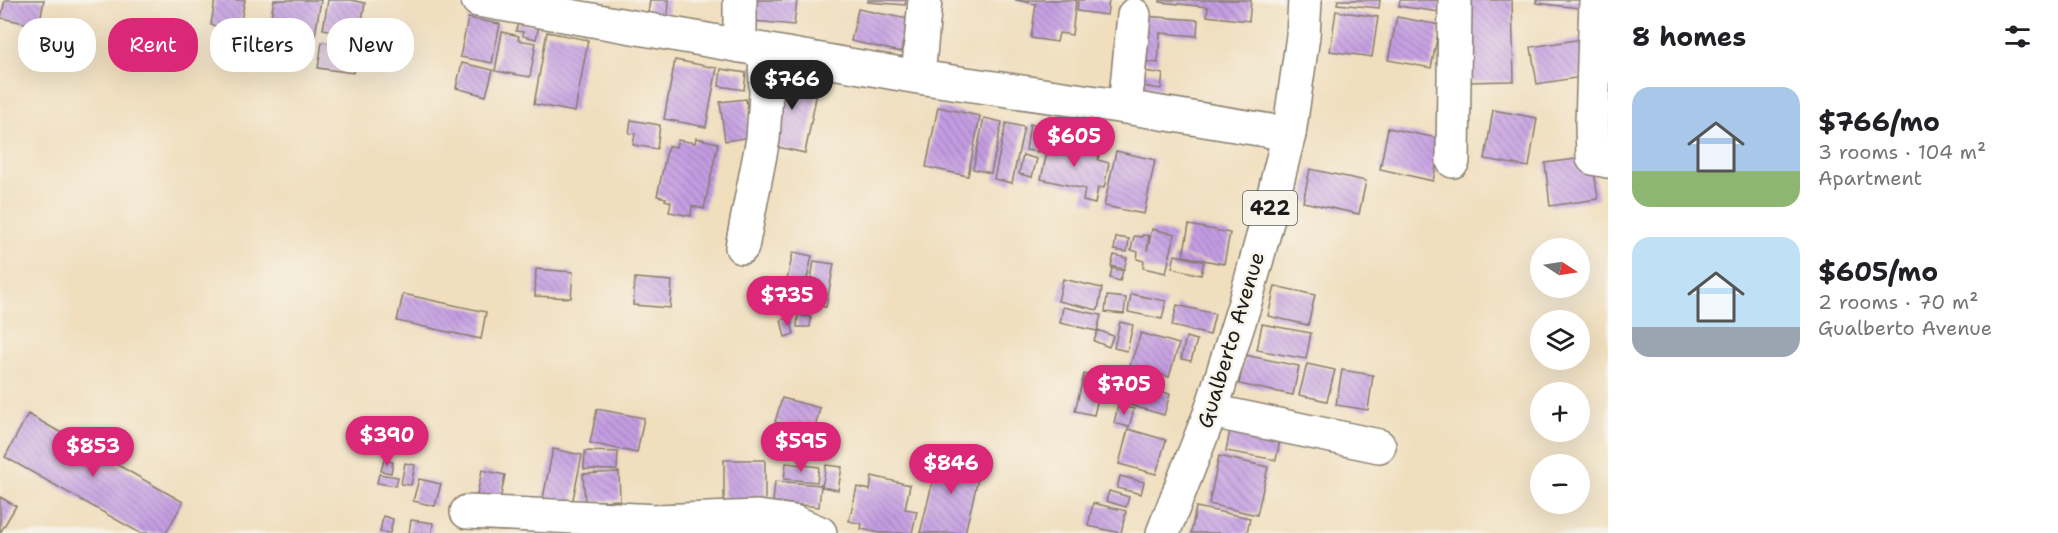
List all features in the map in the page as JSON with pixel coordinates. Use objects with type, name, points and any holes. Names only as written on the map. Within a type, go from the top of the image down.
[{"type":"street","points":[[478,0],[557,7],[752,48],[918,77],[1289,134]]},
{"type":"street","points":[[740,0],[766,94],[763,139],[742,247]]},
{"type":"street","points":[[918,77],[925,0]]},
{"type":"street","name":"Gualberto Avenue","points":[[1163,533],[1211,411],[1244,306],[1289,134],[1303,36],[1305,0]]},
{"type":"street","points":[[1453,161],[1455,0]]},
{"type":"street","points":[[1596,0],[1593,158],[1608,161]]},
{"type":"street","points":[[1125,107],[1134,15]]},
{"type":"street","points":[[1211,411],[1379,446]]},
{"type":"street","points":[[467,512],[658,521],[758,517],[794,522],[820,533]]},
{"type":"building","points":[[5,0],[44,0],[41,18],[18,18],[18,22],[1,18]]},
{"type":"building","points":[[215,0],[245,0],[241,18],[212,18]]},
{"type":"building","points":[[274,0],[321,0],[315,35],[315,18],[271,18]]},
{"type":"building","points":[[328,0],[351,0],[365,3],[362,18],[327,18],[327,30],[323,29]]},
{"type":"building","points":[[650,0],[669,0],[668,16],[648,14]]},
{"type":"building","points":[[756,0],[797,0],[794,25],[754,21]]},
{"type":"building","points":[[868,0],[906,0],[905,5],[868,2]]},
{"type":"building","points":[[1015,0],[1076,0],[1072,35],[1059,33],[1057,42],[1031,38],[1036,4]]},
{"type":"building","points":[[1078,0],[1109,0],[1107,15],[1077,11]]},
{"type":"building","points":[[1160,0],[1251,0],[1249,21],[1207,16],[1208,7],[1160,2]]},
{"type":"building","points":[[1338,0],[1380,0],[1379,8],[1337,4]]},
{"type":"building","points":[[1400,0],[1441,0],[1439,12],[1399,6]]},
{"type":"building","points":[[1464,0],[1512,0],[1514,81],[1465,82]]},
{"type":"building","points":[[1536,0],[1580,0],[1579,8],[1536,3]]},
{"type":"building","points":[[858,9],[908,19],[901,52],[851,41]]},
{"type":"building","points":[[1336,11],[1378,17],[1372,57],[1330,51]]},
{"type":"building","points":[[1143,16],[1198,20],[1197,36],[1160,33],[1158,63],[1139,61]]},
{"type":"building","points":[[1397,17],[1440,25],[1431,68],[1388,60]]},
{"type":"building","points":[[468,18],[500,24],[492,63],[460,57]]},
{"type":"building","points":[[518,22],[539,26],[536,39],[523,36],[523,32],[516,31]]},
{"type":"building","points":[[502,32],[519,36],[518,40],[536,43],[530,77],[495,71]]},
{"type":"building","points":[[547,32],[588,40],[575,112],[534,104]]},
{"type":"building","points":[[1582,39],[1588,76],[1537,84],[1531,47]]},
{"type":"building","points":[[322,42],[327,43],[327,69],[318,68]]},
{"type":"building","points":[[675,60],[717,68],[706,127],[664,119]]},
{"type":"building","points":[[462,63],[493,70],[486,96],[456,88]]},
{"type":"building","points":[[721,69],[746,73],[744,90],[719,86]]},
{"type":"building","points":[[779,69],[820,77],[805,153],[764,144]]},
{"type":"building","points":[[1144,71],[1163,74],[1161,89],[1142,86]]},
{"type":"building","points":[[746,99],[751,137],[725,141],[720,102]]},
{"type":"building","points":[[938,107],[980,116],[968,176],[926,167]]},
{"type":"building","points":[[1493,110],[1537,118],[1529,167],[1485,159]]},
{"type":"building","points":[[984,118],[1002,122],[991,173],[973,169]]},
{"type":"building","points":[[631,120],[660,125],[657,149],[633,145],[635,134],[629,133]]},
{"type":"building","points":[[1006,123],[1024,127],[1012,183],[994,179]]},
{"type":"building","points":[[1030,124],[1044,127],[1039,152],[1026,150]]},
{"type":"building","points":[[1388,128],[1442,139],[1433,181],[1380,169]]},
{"type":"building","points":[[1046,133],[1059,136],[1057,145],[1099,155],[1098,160],[1109,163],[1104,188],[1098,187],[1095,204],[1083,201],[1085,189],[1041,179],[1048,148],[1042,147]]},
{"type":"building","points":[[696,138],[718,143],[704,209],[692,206],[691,216],[669,212],[671,202],[657,196],[668,146],[676,147],[678,140],[695,143]]},
{"type":"building","points":[[1116,151],[1155,160],[1144,214],[1104,206]]},
{"type":"building","points":[[1023,155],[1037,159],[1032,177],[1019,174]]},
{"type":"building","points":[[1592,157],[1598,199],[1550,206],[1545,163]]},
{"type":"building","points":[[1310,169],[1366,181],[1359,214],[1303,202]]},
{"type":"building","points":[[1189,225],[1230,233],[1224,264],[1183,256]]},
{"type":"building","points":[[1152,229],[1175,234],[1166,273],[1143,268],[1144,261],[1137,259],[1138,252],[1131,250],[1134,236],[1142,237],[1142,235],[1149,236],[1147,251]]},
{"type":"building","points":[[1116,237],[1129,239],[1127,252],[1114,250]]},
{"type":"building","points":[[793,252],[812,256],[803,298],[784,294]]},
{"type":"building","points":[[1114,255],[1127,258],[1124,269],[1111,266]]},
{"type":"building","points":[[1175,255],[1204,262],[1201,275],[1172,268]]},
{"type":"building","points":[[814,261],[834,264],[826,307],[807,303]]},
{"type":"building","points":[[1112,268],[1123,271],[1120,281],[1110,278]]},
{"type":"building","points":[[536,269],[573,272],[571,298],[535,296]]},
{"type":"building","points":[[635,278],[672,281],[670,308],[633,305]]},
{"type":"building","points":[[1063,279],[1102,288],[1098,310],[1058,301]]},
{"type":"building","points":[[1275,286],[1315,295],[1308,325],[1268,316]]},
{"type":"building","points":[[403,294],[486,312],[481,339],[397,321]]},
{"type":"building","points":[[1131,294],[1166,301],[1162,319],[1128,312]]},
{"type":"building","points":[[1107,296],[1126,298],[1124,314],[1105,312]]},
{"type":"building","points":[[791,300],[807,304],[805,311],[789,307]]},
{"type":"building","points":[[1177,305],[1215,314],[1210,335],[1172,326]]},
{"type":"building","points":[[1063,307],[1101,315],[1097,331],[1060,323]]},
{"type":"building","points":[[798,315],[811,317],[810,327],[797,327]]},
{"type":"building","points":[[790,318],[794,334],[785,337],[781,320]]},
{"type":"building","points":[[1120,322],[1133,325],[1127,351],[1114,348]]},
{"type":"building","points":[[1262,324],[1311,333],[1306,359],[1257,350]]},
{"type":"building","points":[[1098,330],[1113,336],[1109,347],[1094,341]]},
{"type":"building","points":[[1141,333],[1179,344],[1169,377],[1130,365]]},
{"type":"building","points":[[1186,337],[1197,340],[1191,361],[1181,359]]},
{"type":"building","points":[[1245,355],[1299,366],[1293,395],[1239,384]]},
{"type":"building","points":[[1307,364],[1335,370],[1327,401],[1299,395]]},
{"type":"building","points":[[1342,370],[1373,375],[1368,410],[1336,405]]},
{"type":"building","points":[[1084,374],[1103,378],[1094,415],[1075,411]]},
{"type":"building","points":[[1137,385],[1170,394],[1164,415],[1130,405]]},
{"type":"building","points":[[782,398],[820,408],[814,432],[775,422]]},
{"type":"building","points":[[1118,405],[1134,409],[1129,427],[1114,423]]},
{"type":"building","points":[[597,409],[644,418],[637,453],[590,443]]},
{"type":"building","points":[[28,414],[183,502],[166,533],[140,533],[5,457]]},
{"type":"building","points":[[1231,425],[1281,435],[1276,460],[1226,451]]},
{"type":"building","points":[[1128,429],[1166,440],[1156,474],[1119,464]]},
{"type":"building","points":[[553,449],[582,455],[572,504],[543,498]]},
{"type":"building","points":[[585,451],[618,452],[617,470],[584,469]]},
{"type":"building","points":[[940,452],[982,462],[965,533],[920,533]]},
{"type":"building","points":[[1219,456],[1268,467],[1257,515],[1209,504]]},
{"type":"building","points":[[384,460],[393,462],[391,473],[381,471]]},
{"type":"building","points":[[724,460],[765,460],[765,511],[724,511]]},
{"type":"building","points":[[405,463],[415,465],[411,485],[401,484]]},
{"type":"building","points":[[786,463],[819,467],[817,482],[784,479]]},
{"type":"building","points":[[826,465],[842,467],[838,490],[822,487]]},
{"type":"building","points":[[482,470],[505,475],[499,505],[476,500]]},
{"type":"building","points":[[619,472],[620,500],[585,502],[583,474]]},
{"type":"building","points":[[379,474],[398,477],[396,486],[377,483]]},
{"type":"building","points":[[872,476],[910,485],[905,509],[917,511],[912,533],[880,533],[861,529],[862,524],[849,521],[857,487],[870,490]]},
{"type":"building","points":[[1120,476],[1144,482],[1141,494],[1117,488]]},
{"type":"building","points":[[419,479],[441,484],[435,506],[413,501]]},
{"type":"building","points":[[775,481],[821,485],[819,507],[773,502]]},
{"type":"building","points":[[1109,491],[1129,497],[1126,507],[1106,501]]},
{"type":"building","points":[[0,497],[16,506],[0,533]]},
{"type":"building","points":[[1093,503],[1126,511],[1121,533],[1088,526]]},
{"type":"building","points":[[1196,507],[1250,518],[1247,533],[1191,533]]},
{"type":"building","points":[[383,516],[393,519],[390,533],[380,532]]},
{"type":"building","points":[[411,520],[433,523],[432,533],[409,533]]}]
